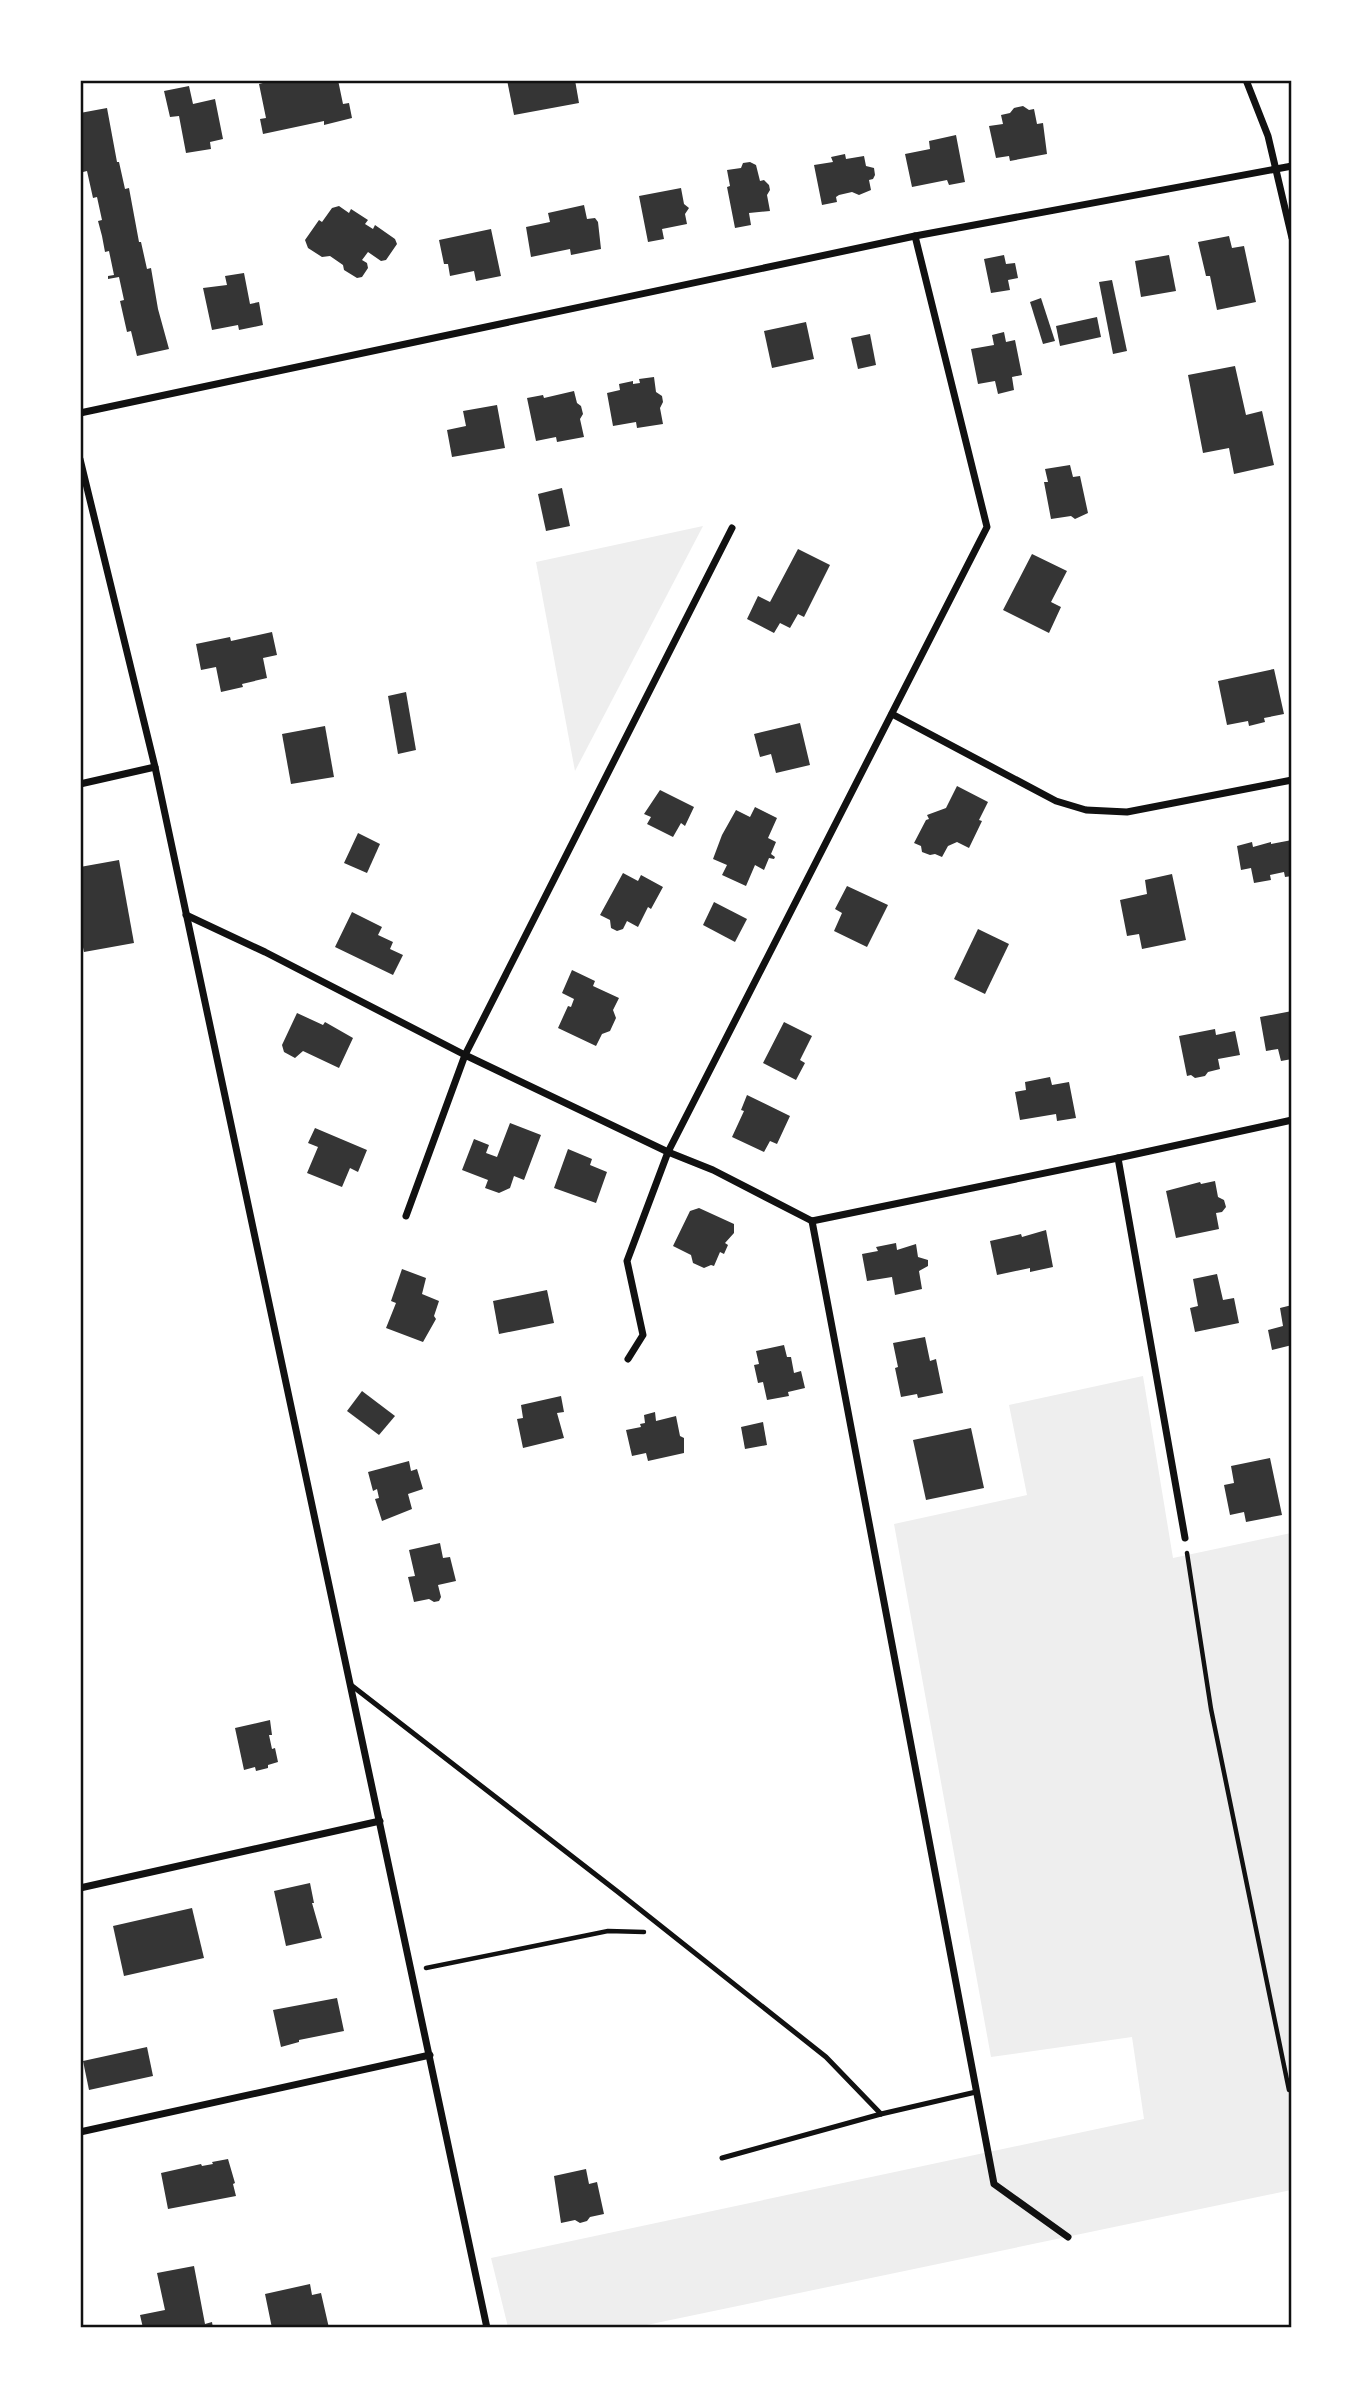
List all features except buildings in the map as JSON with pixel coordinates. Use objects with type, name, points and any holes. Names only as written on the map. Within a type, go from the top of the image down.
[{"type":"street","points":[[1245,80],[1268,136],[1292,238]]},
{"type":"street","points":[[80,413],[915,236],[1292,166]]},
{"type":"street","points":[[628,1359],[643,1335],[627,1261],[668,1152],[987,527],[915,236]]},
{"type":"street","points":[[80,459],[155,767],[487,2328]]},
{"type":"street","points":[[406,1216],[465,1055],[732,528]]},
{"type":"street","points":[[892,714],[1056,801],[1086,810],[1127,812],[1292,780]]},
{"type":"street","points":[[80,783],[155,767]]},
{"type":"street","points":[[186,915],[265,952],[465,1055],[668,1152],[712,1170],[812,1221],[1292,1120]]},
{"type":"street","points":[[1118,1158],[1185,1538]]},
{"type":"street","points":[[812,1221],[995,2184],[1068,2237]]},
{"type":"street","points":[[80,1888],[380,1821]]},
{"type":"street","points":[[80,2132],[430,2055]]},
{"type":"lane","points":[[351,1685],[670,1932],[826,2057],[881,2114]]},
{"type":"lane","points":[[722,2158],[881,2114],[976,2092]]},
{"type":"path","points":[[1185,1538],[1211,1709],[1289,2091]]},
{"type":"path","points":[[412,1971],[608,1931],[670,1932]]},
{"type":"shaded area","points":[[703,526],[575,771],[536,562]]},
{"type":"shaded area","points":[[1143,1376],[1173,1558],[1291,1533],[1291,2190],[637,2327],[508,2327],[491,2258],[1144,2119],[1132,2037],[991,2057],[894,1524],[1027,1495],[1009,1405]]}]
